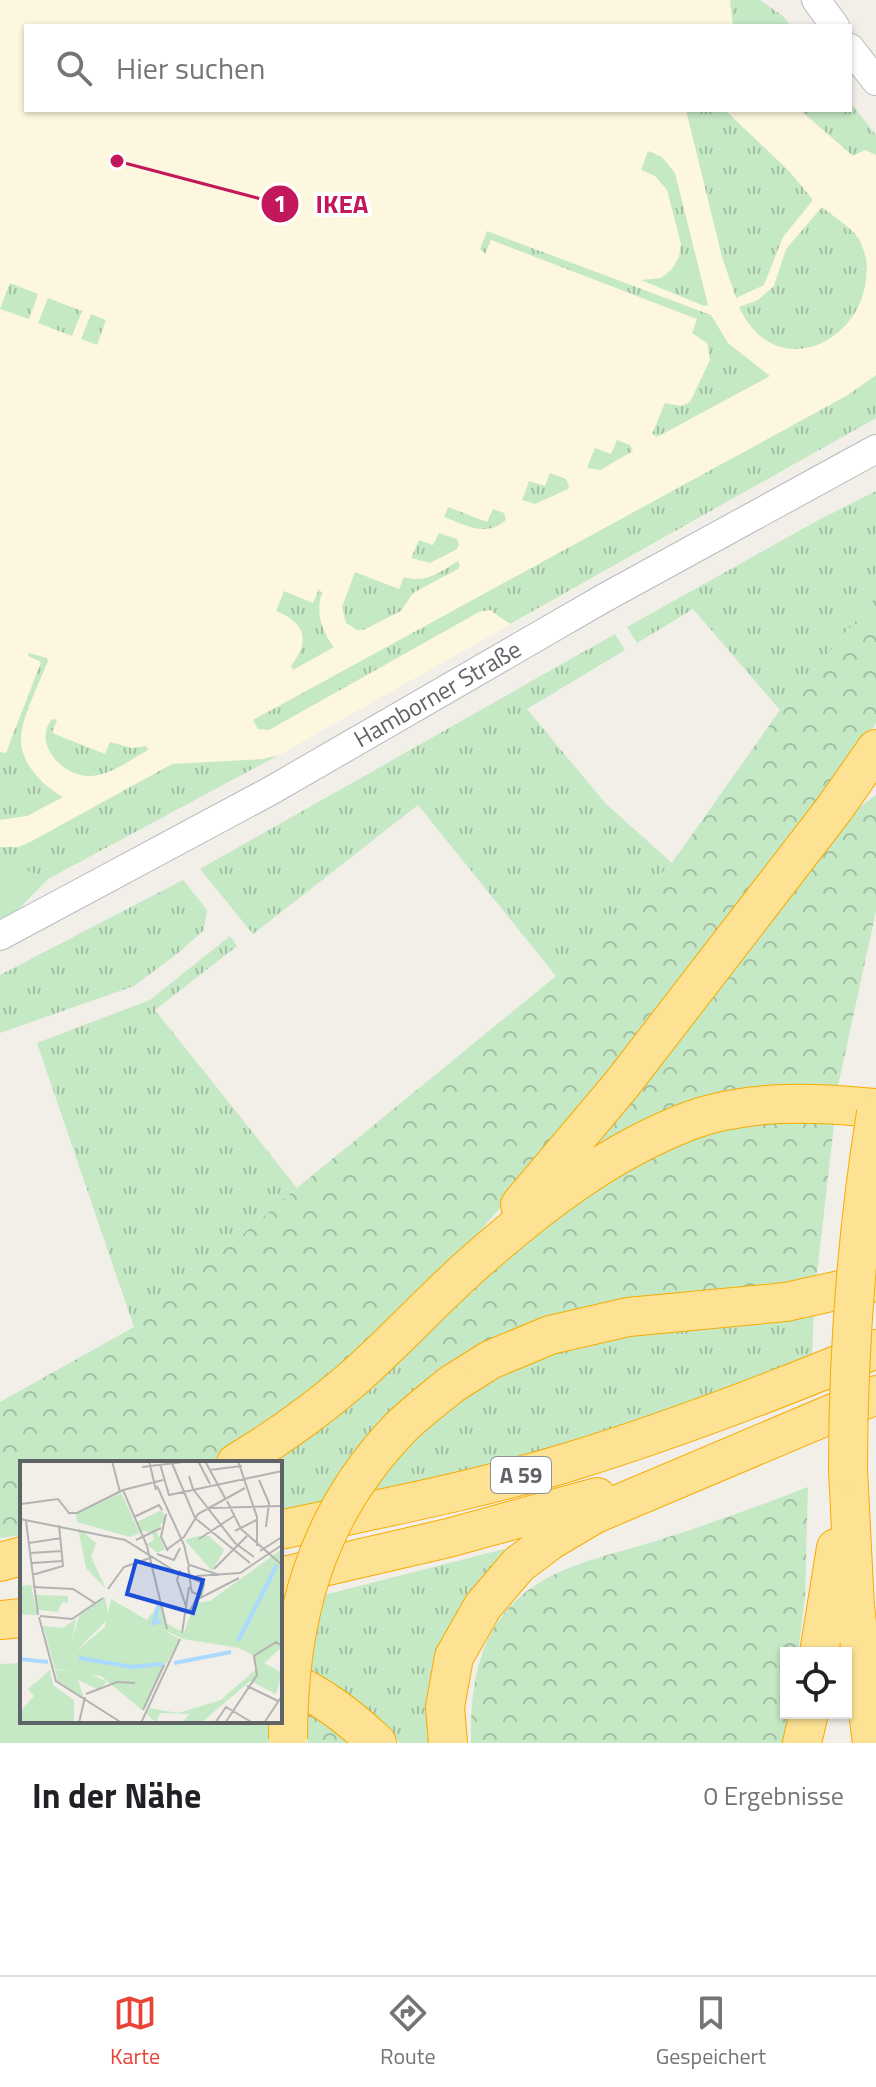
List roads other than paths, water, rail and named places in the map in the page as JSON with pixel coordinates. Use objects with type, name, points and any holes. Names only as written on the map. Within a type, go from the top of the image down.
[{"type":"highway","points":[[474,1263],[622,1084],[834,809],[876,749]]},
{"type":"highway","points":[[239,1461],[301,1421],[350,1380],[474,1263],[557,1195],[607,1162],[691,1120],[756,1106],[818,1102],[876,1110],[855,1268],[848,1387],[848,1470],[855,1607],[872,1743]]},
{"type":"highway","points":[[288,1741],[288,1689],[296,1633],[309,1577],[327,1531],[359,1478],[401,1427],[452,1384],[490,1360],[550,1335],[628,1317],[786,1302],[876,1282]]},
{"type":"highway","points":[[756,1399],[876,1327]]},
{"type":"highway","name":"A 59","points":[[282,1530],[437,1496],[568,1462],[756,1399],[876,1349]]},
{"type":"highway","name":"A 59","points":[[282,1577],[580,1503],[778,1434],[876,1395]]},
{"type":"highway","points":[[448,1743],[445,1707],[454,1657],[483,1606],[519,1564],[551,1540],[595,1514],[778,1434]]},
{"type":"highway","points":[[820,1647],[848,1470]]},
{"type":"highway","points":[[0,1562],[20,1557]]},
{"type":"highway","points":[[0,1573],[20,1570]]},
{"type":"highway","points":[[0,1620],[20,1618]]},
{"type":"highway","points":[[0,1633],[20,1635]]},
{"type":"highway","points":[[282,1678],[305,1687],[339,1708],[377,1743]]},
{"type":"highway","points":[[802,1743],[808,1719]]},
{"type":"street","points":[[816,0],[834,24]]},
{"type":"street","points":[[852,51],[876,81]]},
{"type":"street","name":"Hamborner Straße","points":[[0,936],[272,790],[618,590],[875,450]]},
{"type":"place","name":"IKEA","points":[[117,161]]}]
